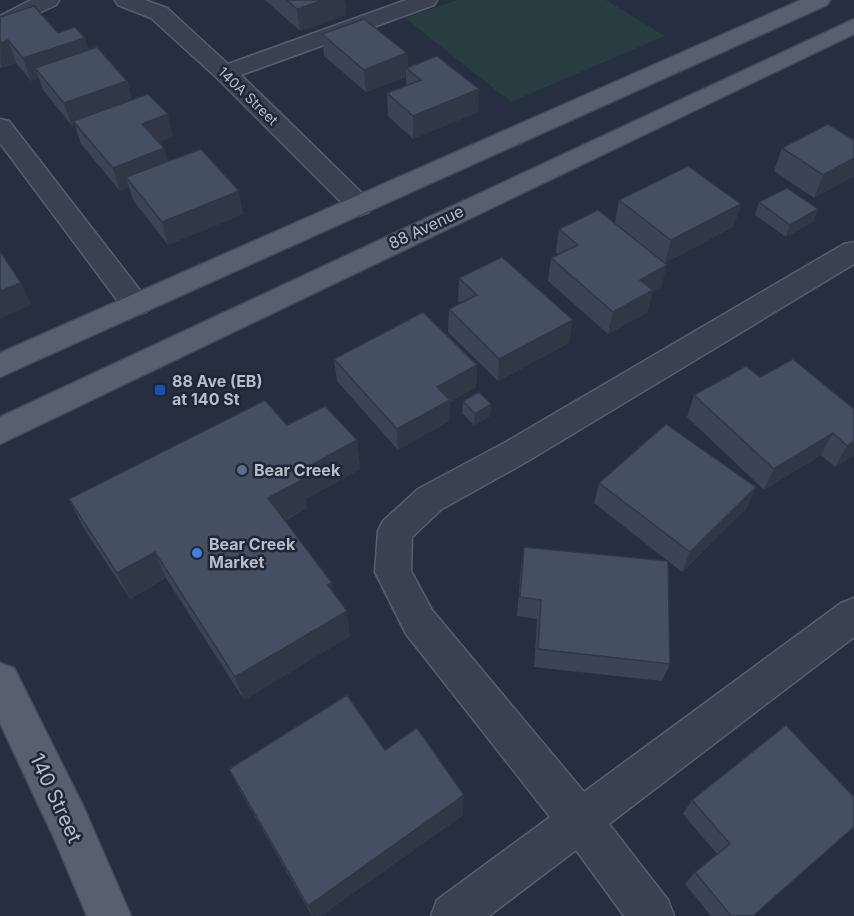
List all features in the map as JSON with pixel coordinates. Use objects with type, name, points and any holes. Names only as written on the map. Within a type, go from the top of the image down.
[{"type":"main road","points":[[0,366],[819,0]]},
{"type":"main road","name":"88 Avenue","points":[[0,431],[854,27]]},
{"type":"main road","name":"140 Street","points":[[0,681],[69,823],[109,916]]},
{"type":"street","points":[[0,24],[48,0]]},
{"type":"street","name":"140A Street","points":[[126,0],[159,14],[225,72],[360,206]]},
{"type":"street","points":[[225,72],[426,0]]},
{"type":"street","points":[[0,126],[136,305]]},
{"type":"street","points":[[652,916],[580,821],[419,622],[393,572],[395,531],[430,499],[516,452],[854,251]]},
{"type":"street","points":[[453,916],[854,615]]},
{"type":"green space","points":[[457,0],[606,0],[665,36],[511,102],[405,18]]},
{"type":"building","points":[[287,0],[324,0],[297,9]]},
{"type":"building","points":[[34,6],[58,33],[75,27],[85,38],[23,58],[8,40],[0,43],[0,17]]},
{"type":"building","points":[[364,19],[407,53],[364,70],[322,34]]},
{"type":"building","points":[[97,47],[127,81],[64,103],[35,68]]},
{"type":"building","points":[[437,56],[479,89],[413,116],[387,93],[421,80],[406,68]]},
{"type":"building","points":[[148,94],[168,114],[142,124],[164,148],[113,168],[73,121]]},
{"type":"building","points":[[828,124],[854,140],[854,158],[823,175],[782,148]]},
{"type":"building","points":[[201,149],[239,191],[162,222],[126,177]]},
{"type":"building","points":[[688,166],[741,204],[671,240],[619,200]]},
{"type":"building","points":[[787,188],[818,209],[790,225],[759,202]]},
{"type":"building","points":[[598,210],[667,265],[640,280],[653,290],[613,312],[551,258],[578,245],[559,229]]},
{"type":"building","points":[[0,251],[21,283],[0,291]]},
{"type":"building","points":[[502,257],[573,320],[499,359],[449,309],[477,295],[459,278]]},
{"type":"building","points":[[423,312],[477,365],[437,387],[450,400],[397,429],[334,359]]},
{"type":"building","points":[[793,359],[854,409],[854,441],[847,446],[833,433],[774,469],[694,395],[746,366],[760,377]]},
{"type":"building","points":[[479,392],[491,404],[475,414],[463,401]]},
{"type":"building","name":"Bear Creek Market","points":[[265,400],[287,425],[325,406],[357,440],[297,473],[302,480],[268,498],[332,583],[328,585],[347,611],[235,677],[155,552],[117,573],[69,499]]},
{"type":"building","points":[[666,424],[756,487],[690,552],[599,483]]},
{"type":"building","points":[[524,547],[668,561],[670,664],[538,649],[541,600],[520,597]]},
{"type":"building","points":[[347,695],[385,750],[417,728],[464,795],[308,906],[229,769]]},
{"type":"building","points":[[786,725],[854,797],[854,827],[753,916],[731,916],[695,872],[730,844],[692,800]]},
{"type":"place","name":"88 Ave (EB) at 140 St","points":[[160,390]]},
{"type":"place","name":"Bear Creek","points":[[242,470]]},
{"type":"place","name":"Bear Creek Market","points":[[197,553]]}]
